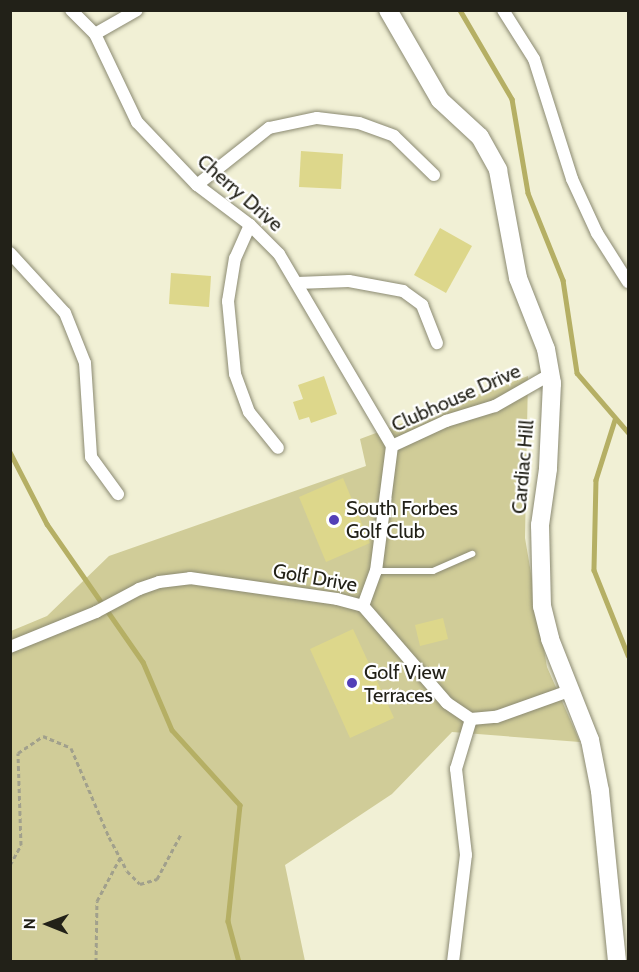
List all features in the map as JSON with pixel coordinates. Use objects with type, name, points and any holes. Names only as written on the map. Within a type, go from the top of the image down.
[{"type":"main road","name":"Cardiac Hill","points":[[388,10],[440,100],[480,137],[498,170],[511,252],[551,374],[539,570],[542,606],[569,691],[590,740],[600,791],[616,962]]},
{"type":"street","name":"Cherry Drive","points":[[71,10],[95,34],[137,122],[197,185],[250,225],[279,254],[392,446]]},
{"type":"street","points":[[95,34],[137,10]]},
{"type":"street","points":[[503,10],[534,59],[572,179],[597,233],[628,282]]},
{"type":"street","points":[[197,185],[269,128],[317,118],[358,123],[394,136],[434,175]]},
{"type":"street","points":[[250,225],[235,258],[228,301],[235,374],[249,412],[278,448]]},
{"type":"street","points":[[10,253],[65,313],[85,363],[91,457],[118,494]]},
{"type":"street","points":[[297,283],[349,281],[403,291],[422,305],[437,343]]},
{"type":"street","name":"Clubhouse Drive","points":[[363,606],[376,571],[392,446],[446,421],[495,406],[551,374]]},
{"type":"street","name":"Golf Drive","points":[[10,648],[96,612],[159,582],[190,578],[363,606],[447,702],[471,719]]},
{"type":"street","points":[[453,962],[466,855],[456,770],[471,719],[496,717],[569,691]]},
{"type":"lane","points":[[376,571],[433,571],[472,554]]},
{"type":"path","points":[[10,865],[21,845],[18,753],[43,736],[71,748],[120,858],[140,884],[157,879],[181,834]]},
{"type":"path","points":[[96,962],[97,901],[120,858]]},
{"type":"shaded area","name":"South Forbes Golf Club","points":[[528,376],[525,538],[547,667],[580,742],[452,732],[392,794],[285,865],[305,961],[11,962],[11,631],[47,616],[109,556],[366,466],[360,439]]},
{"type":"building","points":[[301,151],[343,154],[341,189],[299,187]]},
{"type":"building","points":[[440,228],[472,246],[446,293],[414,275]]},
{"type":"building","points":[[171,273],[211,276],[209,307],[169,304]]},
{"type":"building","points":[[324,376],[337,414],[311,423],[309,417],[299,420],[293,402],[303,399],[298,385]]},
{"type":"building","name":"South Forbes Golf Club","points":[[343,478],[370,543],[326,562],[299,497]]},
{"type":"building","points":[[443,618],[448,639],[420,646],[415,625]]},
{"type":"building","name":"Golf View Terraces","points":[[353,629],[394,718],[350,738],[310,649]]},
{"type":"waterway","points":[[460,10],[512,99],[528,193],[563,280],[577,373],[628,432]]},
{"type":"waterway","points":[[615,420],[596,480],[594,570],[628,655]]},
{"type":"waterway","points":[[10,452],[47,524],[143,662],[172,730],[240,805],[228,921],[239,962]]},
{"type":"place","name":"South Forbes Golf Club","points":[[334,520]]},
{"type":"place","name":"Golf View Terraces","points":[[352,683]]}]
